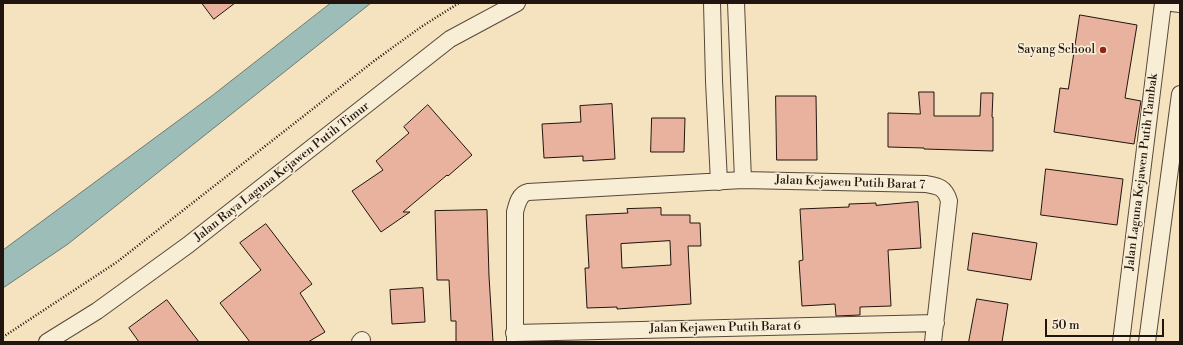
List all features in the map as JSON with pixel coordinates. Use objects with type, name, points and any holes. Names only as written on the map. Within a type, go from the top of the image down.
[{"type":"street","name":"Jalan Raya Laguna Kejawen Putih Timur","points":[[47,342],[97,311],[188,245],[450,39],[518,3]]},
{"type":"street","points":[[712,3],[719,182]]},
{"type":"street","points":[[736,3],[743,180]]},
{"type":"street","name":"Jalan Laguna Kejawen Putih Tambak","points":[[1121,342],[1163,3]]},
{"type":"street","points":[[1172,3],[1180,4]]},
{"type":"street","points":[[714,81],[739,79]]},
{"type":"street","points":[[1147,342],[1180,94]]},
{"type":"street","name":"Jalan Kejawen Putih Barat 7","points":[[515,337],[515,212],[519,200],[524,193],[743,180],[926,184],[939,187],[947,194],[949,201],[936,323]]},
{"type":"street","points":[[933,342],[936,323]]},
{"type":"street","name":"Jalan Kejawen Putih Barat 6","points":[[515,337],[936,323]]},
{"type":"path","points":[[3,338],[117,262],[374,60],[459,3]]},
{"type":"water","points":[[331,3],[371,3],[68,244],[3,288],[3,250],[213,95]]},
{"type":"building","points":[[202,3],[235,3],[214,19]]},
{"type":"building","points":[[1080,15],[1137,25],[1125,98],[1141,101],[1134,144],[1054,132],[1060,88],[1068,89]]},
{"type":"building","points":[[919,92],[934,92],[934,116],[980,116],[981,93],[993,93],[993,151],[888,147],[888,113],[920,114]]},
{"type":"building","points":[[776,96],[816,96],[817,160],[777,160]]},
{"type":"building","points":[[612,104],[615,159],[583,161],[583,156],[544,158],[542,124],[581,122],[580,106]]},
{"type":"building","points":[[428,105],[472,155],[403,212],[410,212],[381,232],[352,191],[383,170],[376,161],[409,133],[404,127]]},
{"type":"building","points":[[652,118],[685,118],[684,152],[651,152]]},
{"type":"building","points":[[1046,169],[1123,179],[1117,225],[1041,215]]},
{"type":"building","points":[[918,202],[921,248],[888,250],[891,306],[860,307],[860,315],[836,316],[835,304],[802,306],[799,261],[803,260],[800,209],[849,207],[849,204],[876,203],[876,205]]},
{"type":"building","points":[[661,208],[661,215],[690,215],[690,223],[700,223],[701,246],[688,246],[691,304],[617,309],[617,307],[587,308],[585,268],[589,268],[586,215],[628,213],[627,209]],"holes":[[[670,241],[671,265],[622,268],[621,244]]]},
{"type":"building","points":[[487,210],[493,342],[456,342],[456,321],[451,321],[449,280],[437,280],[435,211]]},
{"type":"building","points":[[266,224],[312,284],[300,293],[325,332],[308,342],[250,342],[220,303],[261,270],[240,243]]},
{"type":"building","points":[[973,233],[1037,243],[1031,280],[968,270]]},
{"type":"building","points":[[423,288],[425,322],[392,324],[390,290]]},
{"type":"building","points":[[977,299],[1008,304],[1002,342],[969,342]]},
{"type":"building","points":[[167,300],[199,342],[139,342],[129,328]]},
{"type":"place","name":"Sayang School","points":[[1103,50]]}]
